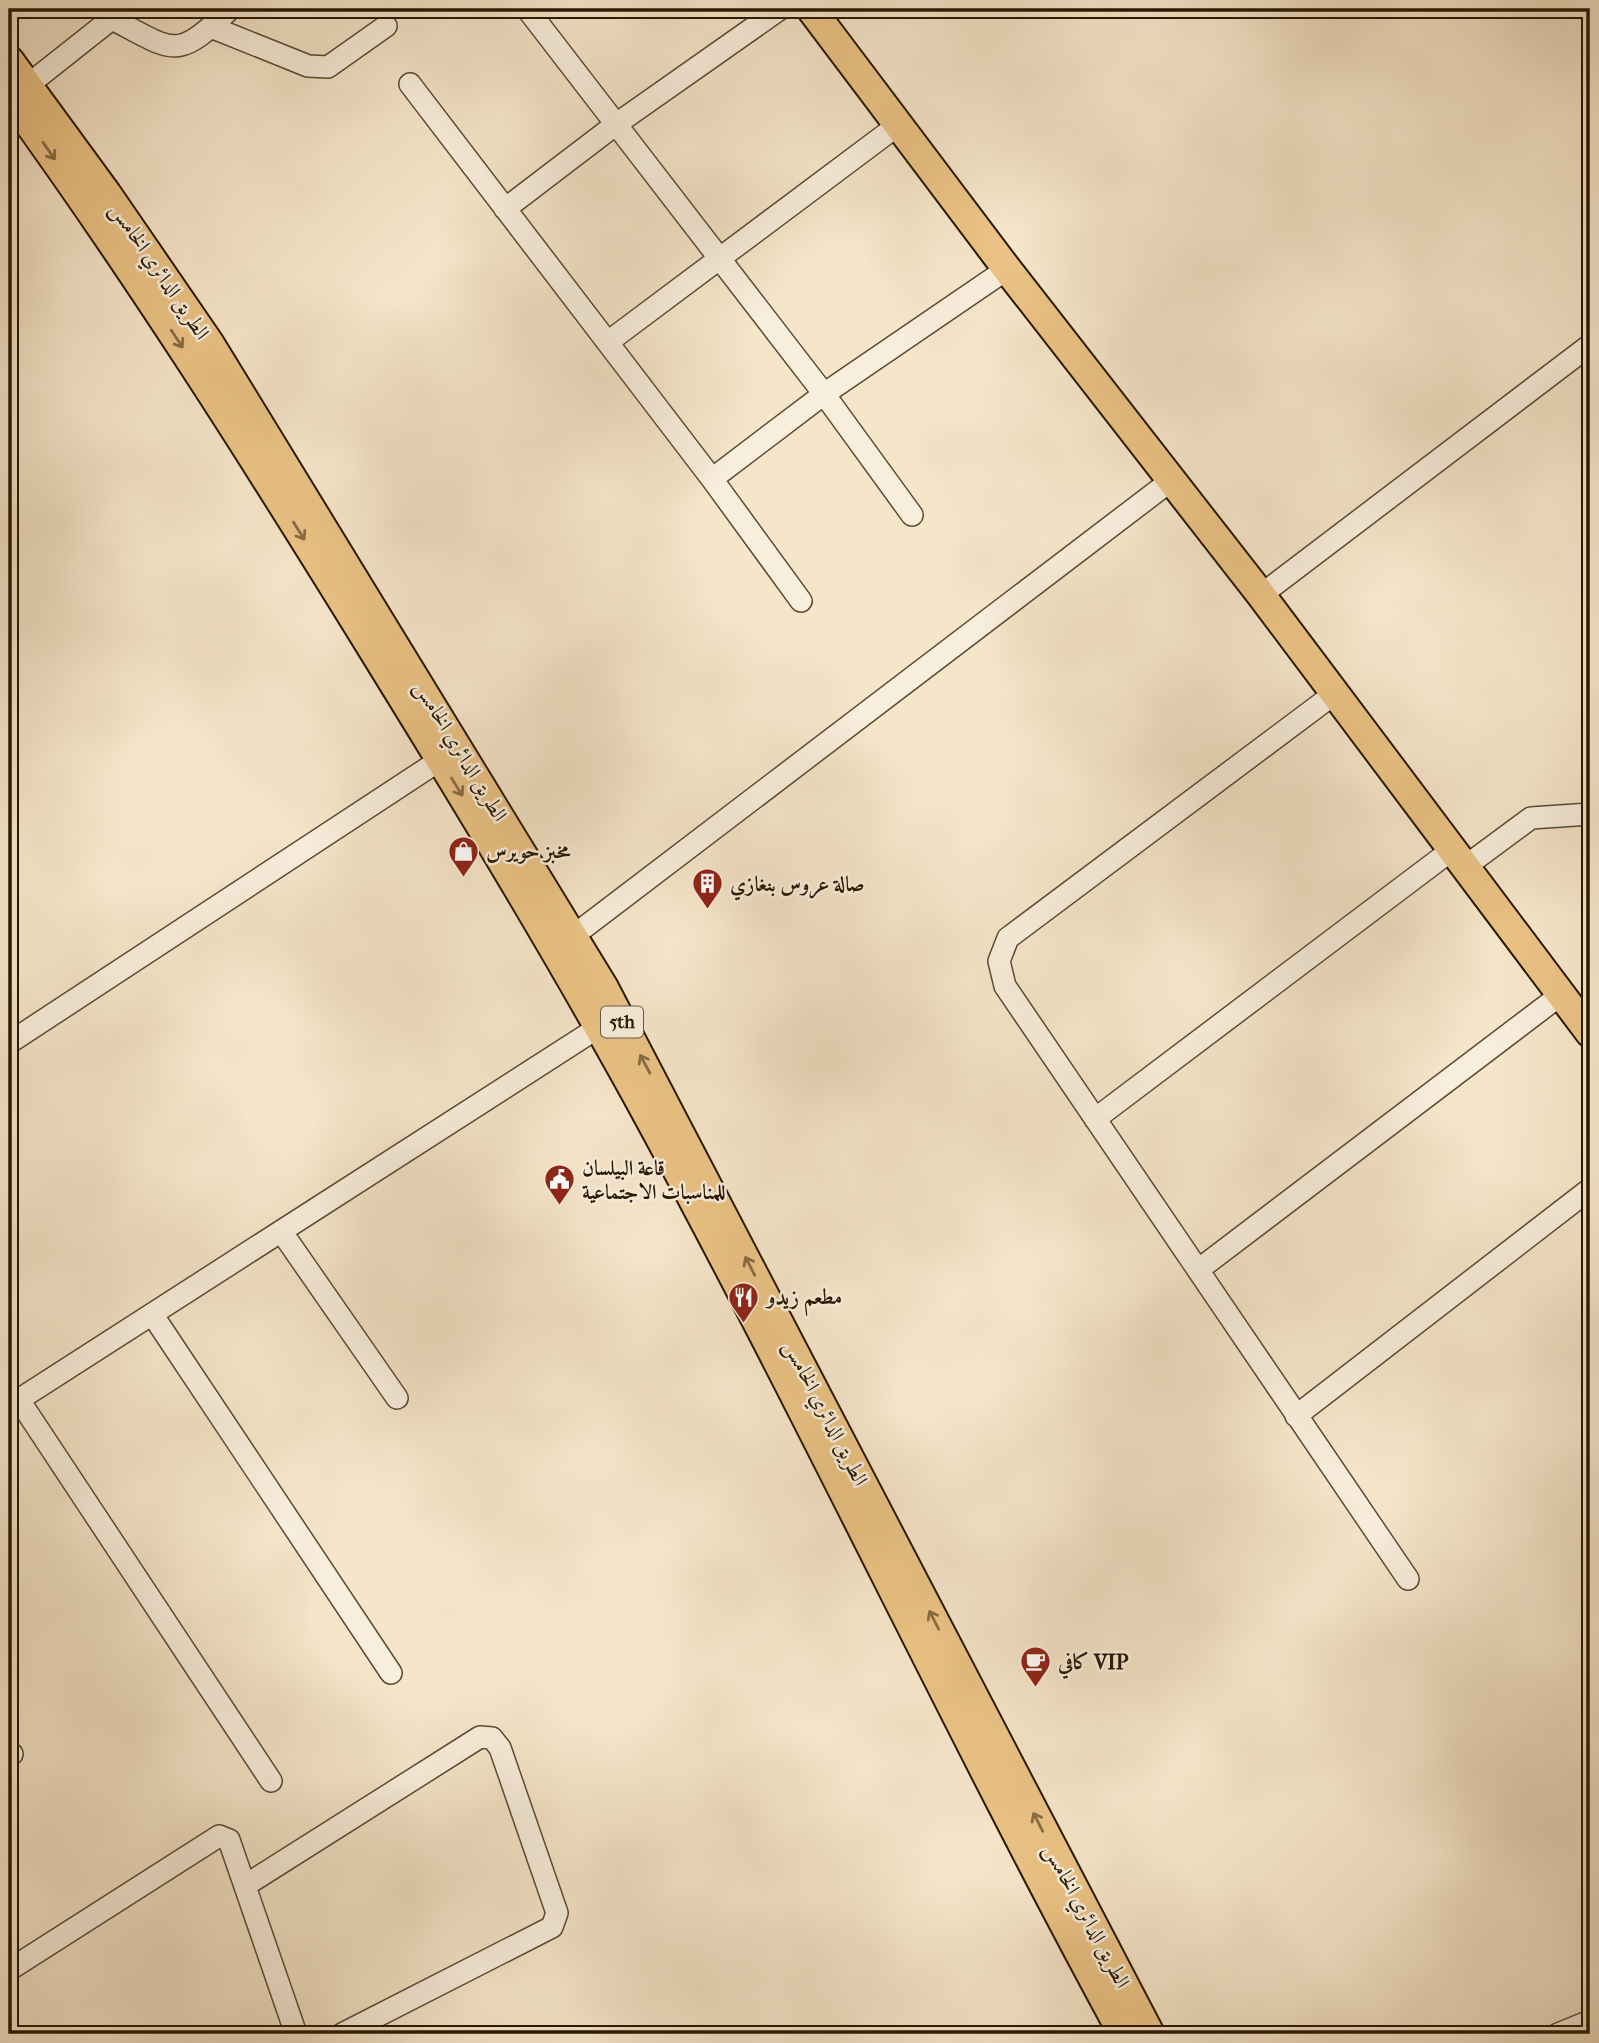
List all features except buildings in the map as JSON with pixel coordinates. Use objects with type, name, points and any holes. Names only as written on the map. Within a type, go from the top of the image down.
[{"type":"main road","points":[[811,9],[1007,269],[1173,479],[1563,993],[1590,1033]]},
{"type":"main road","name":"الطريق الدائري الخامس","points":[[9,60],[18,90],[107,194],[210,344],[415,697],[573,936],[673,1118],[1150,2034]]},
{"type":"main road","name":"الطريق الدائري الخامس","points":[[415,697],[440,760],[599,1027],[807,1419],[1123,2034]]},
{"type":"street","points":[[18,90],[118,14],[166,46],[187,45],[230,9]]},
{"type":"street","points":[[505,209],[615,125],[780,9]]},
{"type":"street","points":[[528,10],[824,394],[912,515]]},
{"type":"street","points":[[211,27],[308,66],[328,66],[386,26]]},
{"type":"street","points":[[410,84],[712,479],[801,601]]},
{"type":"street","points":[[608,342],[898,125]]},
{"type":"street","points":[[712,479],[824,394],[1007,269]]},
{"type":"street","points":[[1261,595],[1590,345]]},
{"type":"street","points":[[573,936],[1173,479]]},
{"type":"street","points":[[1334,694],[1008,938],[999,961],[1004,986],[1408,1579]]},
{"type":"street","points":[[9,1043],[440,760]]},
{"type":"street","points":[[1095,1119],[1460,858],[1531,818],[1590,814]]},
{"type":"street","points":[[1198,1270],[1563,993]]},
{"type":"street","points":[[271,1781],[14,1403],[599,1027]]},
{"type":"street","points":[[1296,1416],[1590,1189]]},
{"type":"street","points":[[281,1231],[397,1398]]},
{"type":"street","points":[[152,1314],[391,1674]]},
{"type":"street","points":[[246,1885],[480,1737],[492,1738],[500,1748],[557,1913],[556,1920],[552,1927],[342,2034]]},
{"type":"street","points":[[9,1970],[219,1836],[229,1840],[296,2034]]},
{"type":"street","points":[[1558,2034],[1590,2021]]},
{"type":"place","name":"مخبز حويرس","points":[[463,878]]},
{"type":"place","name":"صالة عروس بنغازي","points":[[707,911]]},
{"type":"place","name":"قاعة البيلسان للمناسبات الاجتماعية","points":[[559,1207]]},
{"type":"place","name":"مطعم زيدو","points":[[744,1324]]},
{"type":"place","name":"كافي VIP","points":[[1035,1689]]}]
